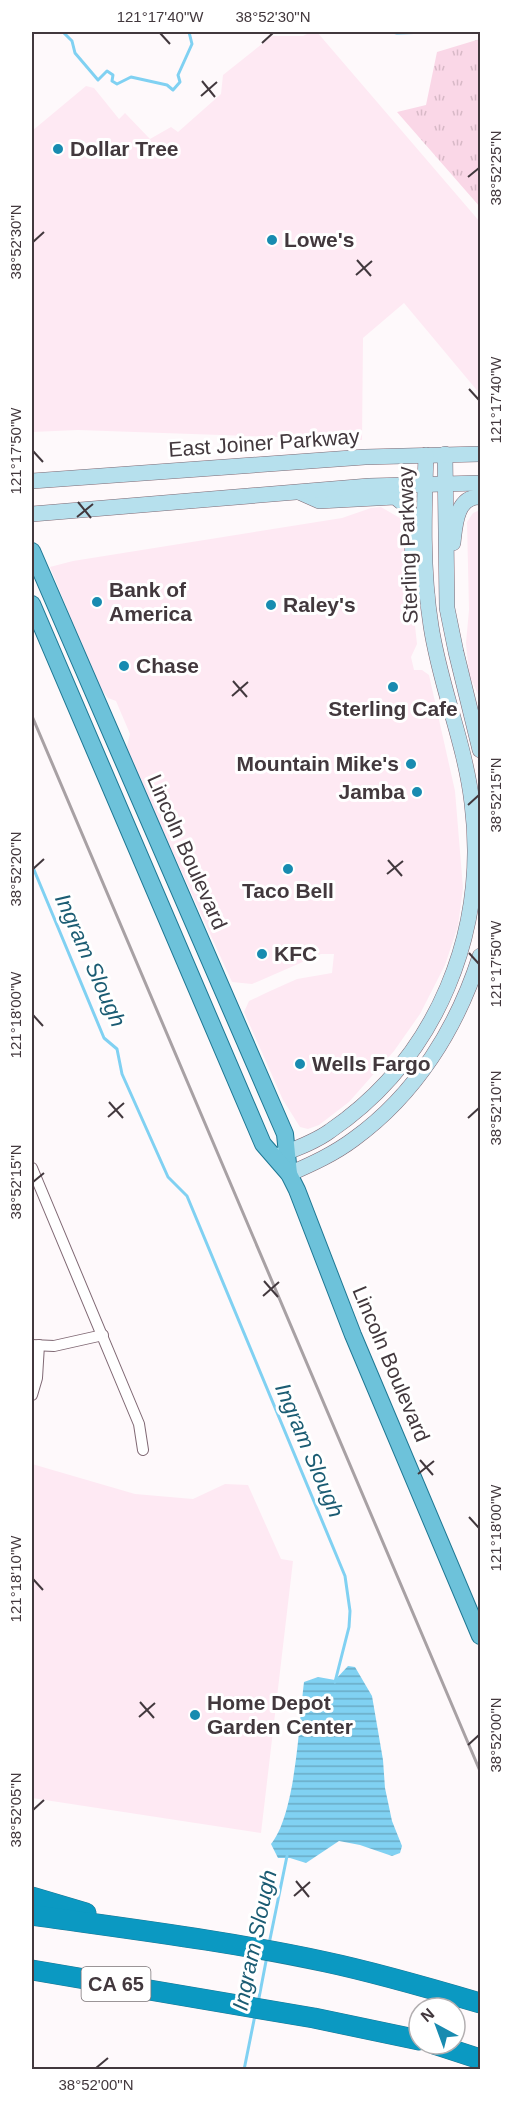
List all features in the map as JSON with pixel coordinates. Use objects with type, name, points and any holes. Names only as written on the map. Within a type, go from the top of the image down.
[{"type":"highway","points":[[32,1897],[152,1932]]},
{"type":"highway","points":[[32,1915],[193,1938],[326,1962],[480,2003]]},
{"type":"highway","name":"CA 65","points":[[37,1972],[314,2018],[407,2037]]},
{"type":"main road","name":"Lincoln Boulevard","points":[[32,551],[285,1134],[281,1155]]},
{"type":"main road","name":"Lincoln Boulevard","points":[[32,604],[261,1139],[281,1155],[353,1335],[480,1636]]},
{"type":"street","name":"Sterling Parkway","points":[[281,1155],[322,1136],[342,1123],[364,1106],[399,1068],[427,1028],[442,999],[455,971],[468,924],[475,874],[472,803],[433,639],[427,595],[426,454]]},
{"type":"street","name":"Sterling Parkway","points":[[445,454],[447,597],[454,644],[480,750]]},
{"type":"street","name":"East Joiner Parkway","points":[[32,481],[354,458],[480,454]]},
{"type":"street","points":[[32,514],[369,486],[480,483]]},
{"type":"street","points":[[298,492],[320,501],[395,497],[412,515],[413,581],[427,595]]},
{"type":"street","points":[[447,597],[456,514],[474,496],[480,497]]},
{"type":"street","points":[[289,1174],[334,1152],[354,1139],[377,1120],[415,1080],[445,1037],[460,1009],[480,956]]},
{"type":"street","points":[[32,1168],[139,1424],[143,1450]]},
{"type":"street","points":[[32,1395],[37,1378],[35,1345],[54,1346],[103,1335]]},
{"type":"shaded area","points":[[317,32],[480,222],[480,394],[404,303],[363,338],[362,440],[78,430],[32,432],[32,131],[86,86],[94,88],[119,119],[125,113],[150,139],[171,127],[178,132],[221,94],[223,75],[272,36],[303,36]]},
{"type":"shaded area","points":[[381,507],[403,520],[417,644],[411,657],[414,670],[422,670],[429,675],[455,791],[463,888],[458,926],[445,965],[420,1014],[394,1051],[349,1102],[319,1125],[308,1129],[300,1127],[283,1100],[244,1012],[249,1001],[297,979],[332,973],[334,954],[321,954],[252,984],[232,982],[126,750],[130,734],[116,701],[108,698],[98,685],[50,567],[73,561],[342,518]]},
{"type":"shaded area","points":[[480,510],[480,699],[469,674],[466,643],[469,610],[467,522],[473,513]]},
{"type":"shaded area","points":[[32,1464],[135,1494],[193,1499],[225,1484],[248,1485],[281,1559],[293,1561],[261,1833],[32,1798]]},
{"type":"green space","points":[[480,39],[480,207],[397,112],[426,105],[437,52]]},
{"type":"water","points":[[348,1666],[355,1667],[372,1696],[383,1760],[385,1788],[392,1821],[402,1846],[400,1853],[392,1856],[360,1845],[339,1841],[306,1863],[290,1858],[278,1858],[271,1844],[286,1812],[291,1790],[304,1682],[318,1677],[335,1680]]},
{"type":"waterway","name":"Ingram Slough","points":[[63,32],[72,41],[75,53],[98,80],[107,71],[113,75],[112,81],[117,84],[131,77],[167,85],[173,90],[180,82],[178,75],[192,44],[189,32]]},
{"type":"waterway","name":"Ingram Slough","points":[[392,32],[431,32]]},
{"type":"waterway","name":"Ingram Slough","points":[[32,865],[104,1038],[117,1049],[122,1074],[168,1177],[187,1196],[345,1576],[350,1611],[349,1627],[335,1682]]},
{"type":"waterway","name":"Ingram Slough","points":[[269,1944],[287,1856]]},
{"type":"waterway","name":"Ingram Slough","points":[[258,2003],[267,1956]]},
{"type":"waterway","name":"Ingram Slough","points":[[244,2070],[255,2015]]},
{"type":"railway","points":[[32,716],[480,1771]]},
{"type":"place","name":"Dollar Tree","points":[[58,149]]},
{"type":"place","name":"Lowe's","points":[[272,240]]},
{"type":"place","name":"Bank of America","points":[[97,602]]},
{"type":"place","name":"Raley's","points":[[271,605]]},
{"type":"place","name":"Chase","points":[[124,666]]},
{"type":"place","name":"Sterling Cafe","points":[[393,687]]},
{"type":"place","name":"Mountain Mike's","points":[[411,764]]},
{"type":"place","name":"Jamba","points":[[417,792]]},
{"type":"place","name":"Taco Bell","points":[[288,869]]},
{"type":"place","name":"KFC","points":[[262,954]]},
{"type":"place","name":"Wells Fargo","points":[[300,1064]]},
{"type":"place","name":"Home Depot Garden Center","points":[[195,1715]]}]
